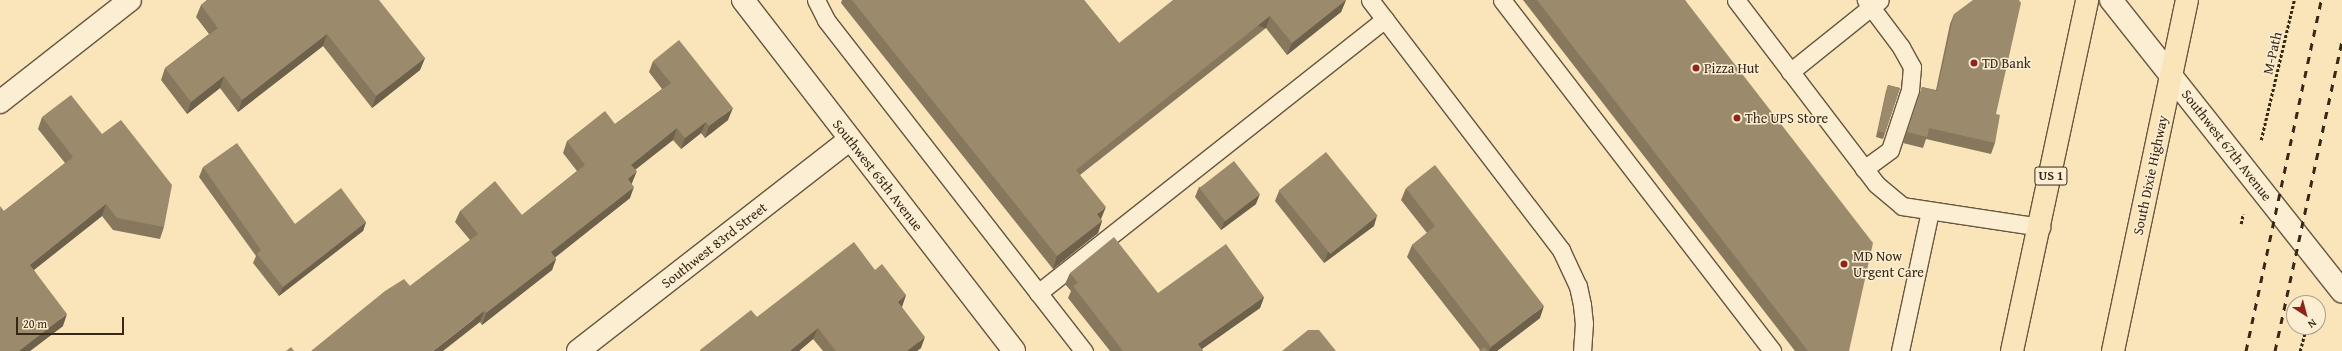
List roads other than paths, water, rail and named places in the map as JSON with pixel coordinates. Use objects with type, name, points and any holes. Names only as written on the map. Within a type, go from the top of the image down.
[{"type":"highway","name":"US 1","points":[[2012,351],[2041,227],[2087,0]]},
{"type":"highway","name":"South Dixie Highway","points":[[2113,351],[2187,0]]},
{"type":"street","points":[[0,102],[130,0]]},
{"type":"street","name":"Southwest 65th Avenue","points":[[743,0],[1014,351]]},
{"type":"street","name":"Southwest 67th Avenue","points":[[2111,0],[2342,291]]},
{"type":"street","name":"Southwest 83rd Street","points":[[578,351],[850,138]]},
{"type":"lane","points":[[816,0],[826,20],[1084,351]]},
{"type":"lane","points":[[1370,0],[1561,250],[1578,286],[1584,323],[1582,351]]},
{"type":"lane","points":[[1502,0],[1772,351]]},
{"type":"lane","points":[[1736,0],[1876,184],[1902,206],[1930,212],[2041,227]]},
{"type":"lane","points":[[1790,72],[1873,2],[1912,67],[1910,90],[1890,150],[1864,169]]},
{"type":"lane","points":[[1038,292],[1385,19]]},
{"type":"lane","points":[[1900,351],[1930,212]]},
{"type":"railway","points":[[2246,351],[2321,0]]},
{"type":"railway","points":[[2275,351],[2342,40]]},
{"type":"place","name":"TD Bank","points":[[1974,63]]},
{"type":"place","name":"Pizza Hut","points":[[1696,68]]},
{"type":"place","name":"The UPS Store","points":[[1737,118]]},
{"type":"place","name":"MD Now Urgent Care","points":[[1844,264]]}]
